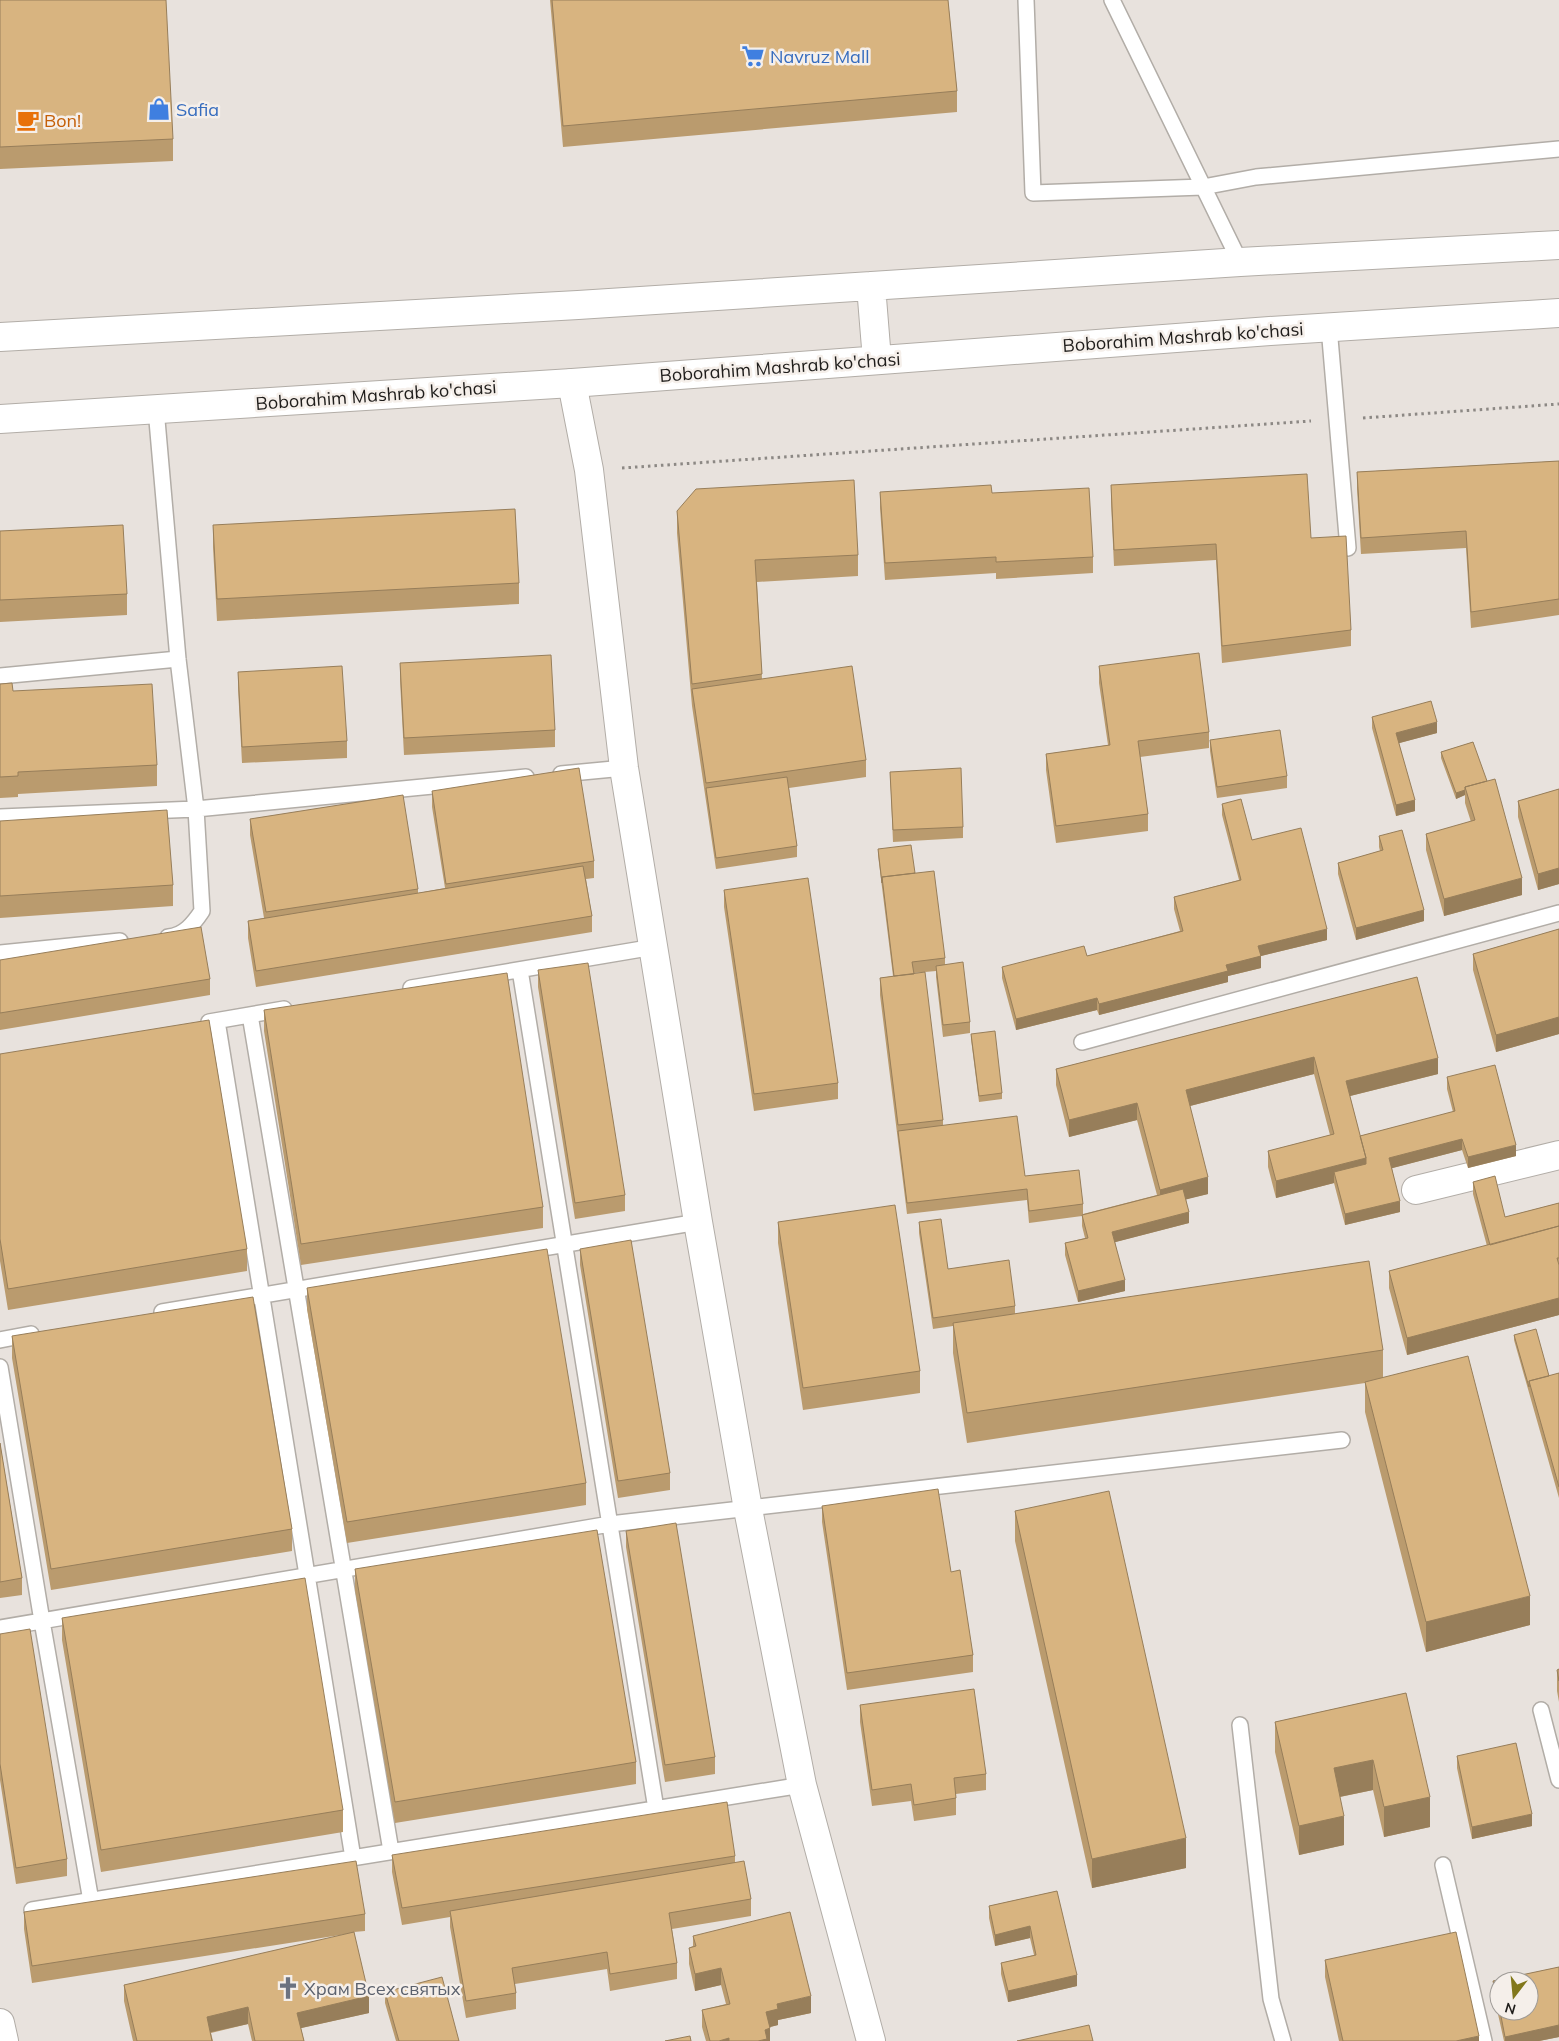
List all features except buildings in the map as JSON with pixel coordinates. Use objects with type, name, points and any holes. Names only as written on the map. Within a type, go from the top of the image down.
[{"type":"main road","points":[[0,337],[578,305],[1240,262],[1559,245]]},
{"type":"main road","points":[[871,286],[876,360]]},
{"type":"main road","name":"Boborahim Mashrab ko'chasi","points":[[0,419],[572,383],[1329,327],[1559,313]]},
{"type":"main road","points":[[572,383],[589,470],[624,768],[698,1222],[748,1509],[802,1785],[871,2041]]},
{"type":"main road","points":[[1416,1190],[1559,1155]]},
{"type":"main road","points":[[0,2023],[4,2041]]},
{"type":"lane","points":[[1026,0],[1033,194],[1203,187],[1256,178],[1559,149]]},
{"type":"lane","points":[[1112,0],[1240,262]]},
{"type":"lane","points":[[1329,327],[1348,548]]},
{"type":"lane","points":[[154,938],[173,937],[193,925],[202,911],[196,809],[178,659],[156,410]]},
{"type":"lane","points":[[0,676],[178,659]]},
{"type":"lane","points":[[0,817],[196,809],[624,768]]},
{"type":"lane","points":[[1082,1042],[1559,912]]},
{"type":"lane","points":[[0,953],[134,940]]},
{"type":"lane","points":[[395,991],[654,947]]},
{"type":"lane","points":[[520,970],[656,1809]]},
{"type":"lane","points":[[197,1024],[298,1007]]},
{"type":"lane","points":[[250,1015],[391,1851]]},
{"type":"lane","points":[[217,1021],[353,1858]]},
{"type":"lane","points":[[145,1315],[698,1222]]},
{"type":"lane","points":[[0,1340],[48,1331]]},
{"type":"lane","points":[[0,1367],[91,1901]]},
{"type":"lane","points":[[0,1628],[610,1524],[1342,1440]]},
{"type":"lane","points":[[1541,1710],[1559,1780]]},
{"type":"lane","points":[[1240,1725],[1271,1999],[1283,2041]]},
{"type":"lane","points":[[32,1910],[802,1785]]},
{"type":"lane","points":[[1444,1865],[1484,2041]]},
{"type":"path","points":[[589,470],[1559,404]]},
{"type":"place","name":"Navruz Mall","points":[[753,56]]},
{"type":"place","name":"Safia","points":[[159,109]]},
{"type":"place","name":"Bon!","points":[[28,120]]},
{"type":"place","name":"Храм Всех святых","points":[[288,1988]]}]
